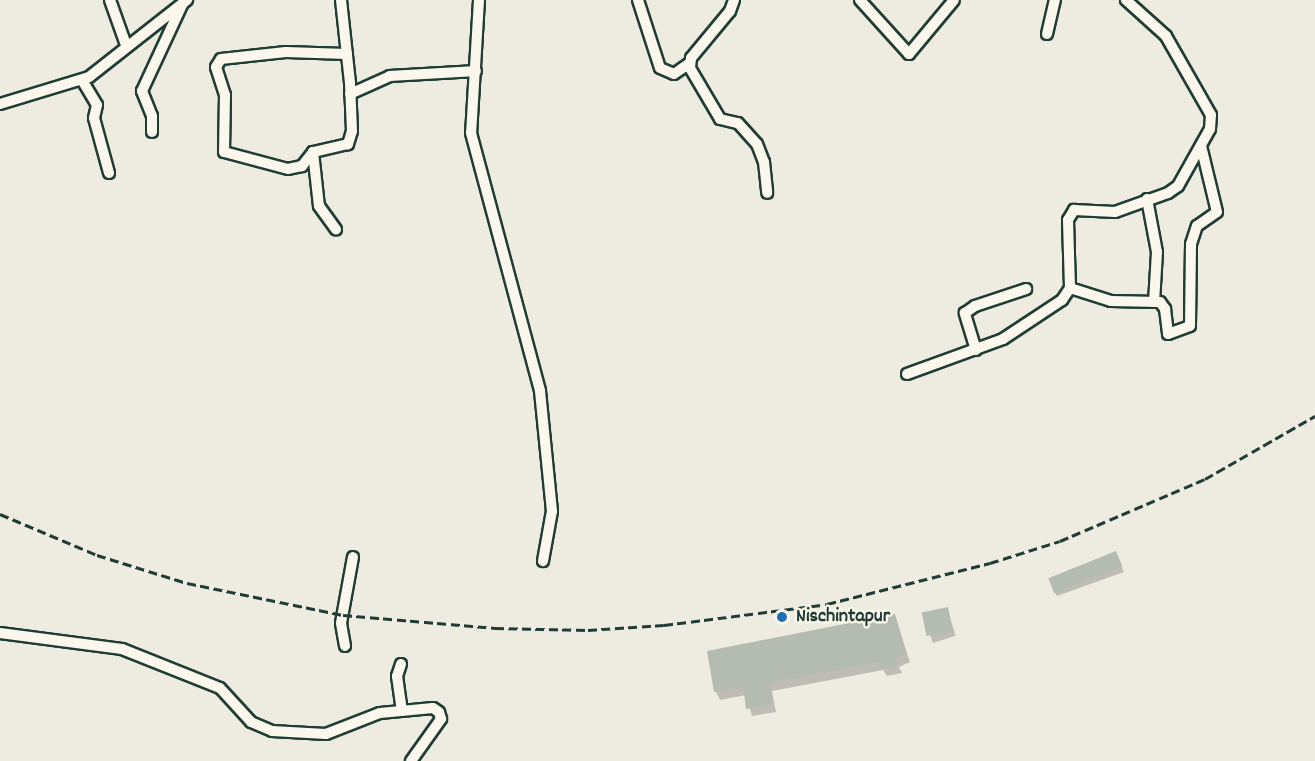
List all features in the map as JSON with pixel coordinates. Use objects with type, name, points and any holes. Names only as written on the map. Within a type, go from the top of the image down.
[{"type":"street","points":[[110,0],[126,45]]},
{"type":"street","points":[[341,0],[347,54],[350,94],[351,140],[343,147],[313,152],[302,166],[288,169],[224,152],[225,95],[216,63],[221,59],[279,53],[347,54]]},
{"type":"street","points":[[479,0],[471,133],[540,391],[552,511],[543,561]]},
{"type":"street","points":[[638,0],[660,68],[674,74],[690,63],[730,11],[734,0]]},
{"type":"street","points":[[860,0],[906,54],[912,52],[954,0]]},
{"type":"street","points":[[1047,34],[1055,0]]},
{"type":"street","points":[[907,375],[976,350],[1013,333],[1062,300],[1070,288],[1070,214],[1079,209],[1115,212],[1173,190],[1201,146],[1212,122],[1209,108],[1166,36],[1126,0]]},
{"type":"street","points":[[0,104],[82,80],[185,1]]},
{"type":"street","points":[[152,132],[152,116],[142,91],[185,1]]},
{"type":"street","points":[[690,63],[717,115],[726,122],[738,123],[757,144],[764,162],[767,193]]},
{"type":"street","points":[[350,94],[390,76],[476,71]]},
{"type":"street","points":[[82,80],[98,105],[94,118],[109,173]]},
{"type":"street","points":[[1070,288],[1111,301],[1163,304],[1168,334],[1190,326],[1191,244],[1197,226],[1217,212],[1201,146]]},
{"type":"street","points":[[313,152],[319,206],[336,229]]},
{"type":"street","points":[[1147,199],[1157,252],[1154,302]]},
{"type":"street","points":[[976,350],[965,313],[975,306],[1026,289]]},
{"type":"street","points":[[345,646],[341,623],[353,557]]},
{"type":"street","points":[[0,633],[117,648],[212,684],[256,726],[272,731],[326,734],[380,713],[433,708],[441,715],[411,761]]},
{"type":"street","points":[[401,664],[397,676],[402,710]]},
{"type":"building","points":[[1116,551],[1122,566],[1054,593],[1048,578]]},
{"type":"building","points":[[948,607],[953,630],[927,636],[922,613]]},
{"type":"building","points":[[895,614],[907,654],[895,659],[898,665],[881,669],[879,662],[769,683],[772,704],[746,709],[743,687],[714,692],[707,651]]},
{"type":"railway","points":[[0,514],[97,555],[187,583],[343,615],[495,628],[588,630],[664,625],[827,604],[990,563],[1060,541],[1205,479],[1315,416]]},
{"type":"place","name":"Nischintapur","points":[[782,617]]}]
